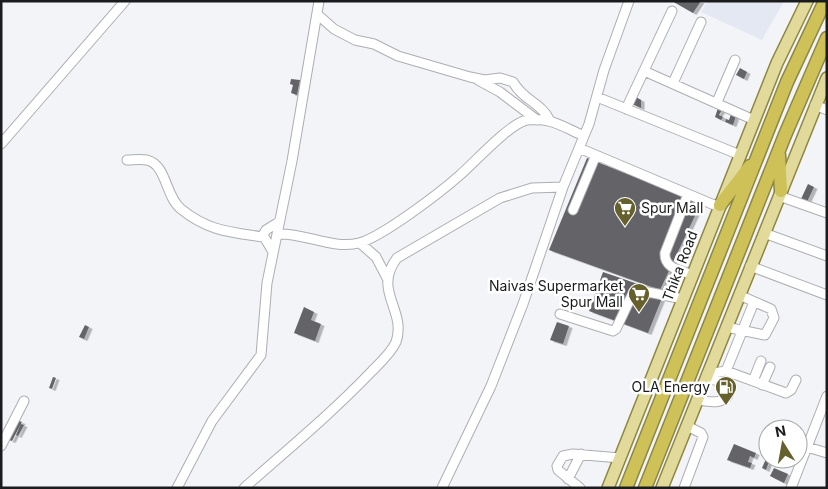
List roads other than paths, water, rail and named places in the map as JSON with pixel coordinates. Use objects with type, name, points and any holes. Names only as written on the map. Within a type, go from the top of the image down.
[{"type":"highway","points":[[626,488],[787,82],[825,1]]},
{"type":"highway","points":[[645,488],[779,150],[827,38]]},
{"type":"highway","points":[[779,150],[780,193]]},
{"type":"highway","points":[[720,206],[759,153]]},
{"type":"main road","name":"Thika Road","points":[[608,488],[777,63],[807,1]]},
{"type":"main road","points":[[662,488],[827,78]]},
{"type":"street","points":[[1,144],[125,1]]},
{"type":"street","points":[[177,488],[212,421],[261,355],[267,283],[292,161],[319,1]]},
{"type":"street","points":[[442,488],[491,386],[526,295],[563,187],[584,136],[629,1]]},
{"type":"street","points":[[626,109],[672,11]]},
{"type":"street","points":[[317,14],[334,29],[355,40],[374,44],[398,56],[476,78],[500,78],[513,82],[519,94],[544,110],[549,119]]},
{"type":"street","points":[[673,83],[700,22]]},
{"type":"street","points":[[717,102],[735,60]]},
{"type":"street","points":[[644,71],[754,120]]},
{"type":"street","points":[[476,78],[500,92],[537,120]]},
{"type":"street","points":[[596,97],[740,155]]},
{"type":"street","points":[[815,105],[827,110]]},
{"type":"street","points":[[277,234],[291,233],[329,241],[360,243],[432,198],[507,133],[525,121],[549,119],[584,136]]},
{"type":"street","points":[[579,148],[720,206]]},
{"type":"street","points":[[573,210],[596,155]]},
{"type":"street","points":[[127,160],[147,160],[157,166],[161,171],[170,197],[176,204],[205,226],[263,237],[273,252]]},
{"type":"street","points":[[244,488],[357,387],[387,355],[395,343],[398,331],[397,318],[387,290],[387,278],[389,268],[397,258],[500,198],[532,188],[563,187]]},
{"type":"street","points":[[780,193],[827,213]]},
{"type":"street","points":[[688,194],[664,259],[668,265],[693,275]]},
{"type":"street","points":[[263,237],[266,230],[279,222]]},
{"type":"street","points":[[764,233],[827,256]]},
{"type":"street","points":[[360,243],[376,257],[387,278]]},
{"type":"street","points":[[750,266],[827,295]]},
{"type":"street","points":[[560,314],[613,331],[616,330],[634,293],[638,290],[683,299]]},
{"type":"street","points":[[726,327],[765,335],[774,318],[771,309],[739,295]]},
{"type":"street","points":[[726,371],[754,302]]},
{"type":"street","points":[[752,381],[761,361]]},
{"type":"street","points":[[762,385],[770,367]]},
{"type":"street","points":[[707,376],[726,371],[786,393],[791,390],[796,380]]},
{"type":"street","points":[[697,400],[720,402],[726,399],[730,393],[727,383],[707,376]]},
{"type":"street","points":[[808,444],[827,396]]},
{"type":"street","points":[[1,446],[24,401]]},
{"type":"street","points":[[684,488],[703,437],[701,433],[687,426]]},
{"type":"street","points":[[808,447],[827,453]]},
{"type":"street","points":[[580,488],[558,470],[560,461],[568,454],[620,460],[601,488]]},
{"type":"street","points":[[568,479],[581,454]]},
{"type":"street","points":[[792,488],[799,469]]},
{"type":"place","name":"Spur Mall","points":[[625,227]]},
{"type":"place","name":"Naivas Supermarket Spur Mall","points":[[639,313]]},
{"type":"place","name":"OLA Energy","points":[[726,406]]}]
